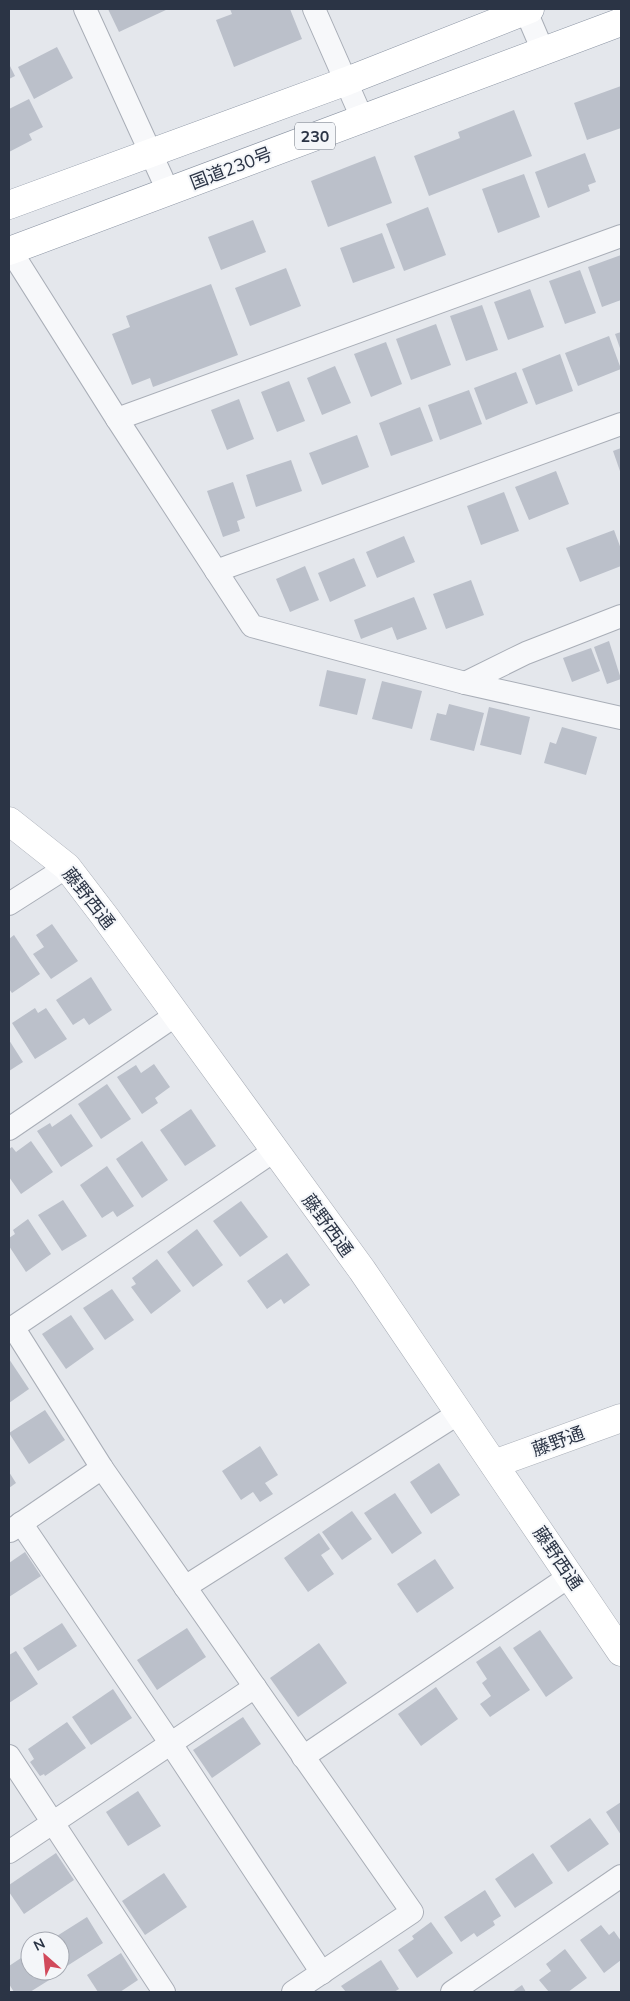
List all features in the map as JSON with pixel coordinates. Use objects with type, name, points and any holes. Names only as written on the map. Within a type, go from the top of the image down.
[{"type":"main road","name":"230","points":[[9,205],[347,81],[527,9]]},
{"type":"main road","name":"国道230号","points":[[9,249],[168,192],[621,22]]},
{"type":"main road","name":"藤野西通","points":[[9,820],[67,867],[176,1015],[362,1270],[621,1652]]},
{"type":"main road","name":"藤野通","points":[[494,1464],[621,1418]]},
{"type":"street","points":[[85,9],[168,192]]},
{"type":"street","points":[[314,9],[362,118]]},
{"type":"street","points":[[527,9],[543,50]]},
{"type":"street","points":[[117,419],[621,236]]},
{"type":"street","points":[[9,249],[252,626],[465,683],[621,718]]},
{"type":"street","points":[[216,570],[621,424]]},
{"type":"street","points":[[465,683],[526,653],[621,616]]},
{"type":"street","points":[[9,904],[67,867]]},
{"type":"street","points":[[9,1129],[176,1015]]},
{"type":"street","points":[[274,1151],[11,1328],[102,1468],[412,1912],[293,1992]]},
{"type":"street","points":[[185,1587],[459,1413]]},
{"type":"street","points":[[102,1468],[15,1527],[170,1744],[322,1973]]},
{"type":"street","points":[[303,1756],[570,1576]]},
{"type":"street","points":[[9,1852],[255,1687]]},
{"type":"street","points":[[9,1756],[164,1992]]},
{"type":"street","points":[[452,1992],[621,1876]]},
{"type":"building","points":[[108,9],[168,9],[119,32]]},
{"type":"building","points":[[230,9],[290,9],[302,39],[234,67],[216,20],[232,14]]},
{"type":"building","points":[[57,47],[73,78],[34,99],[18,67]]},
{"type":"building","points":[[9,64],[15,76],[9,79]]},
{"type":"building","points":[[621,86],[621,128],[587,140],[574,103]]},
{"type":"building","points":[[29,99],[43,127],[29,134],[32,140],[9,152],[9,109]]},
{"type":"building","points":[[514,110],[532,156],[429,196],[414,156],[460,138],[458,132]]},
{"type":"building","points":[[585,153],[596,182],[588,185],[590,191],[548,208],[535,172]]},
{"type":"building","points":[[375,156],[392,203],[328,227],[311,181]]},
{"type":"building","points":[[524,174],[540,217],[498,233],[482,189]]},
{"type":"building","points":[[428,207],[446,255],[404,271],[386,224]]},
{"type":"building","points":[[253,220],[266,252],[221,270],[208,237]]},
{"type":"building","points":[[382,233],[395,268],[353,283],[340,248]]},
{"type":"building","points":[[621,255],[621,300],[602,307],[588,267]]},
{"type":"building","points":[[286,268],[301,306],[250,326],[235,288]]},
{"type":"building","points":[[580,270],[596,313],[565,324],[549,281]]},
{"type":"building","points":[[211,284],[238,355],[153,387],[150,378],[132,385],[112,334],[130,327],[126,316]]},
{"type":"building","points":[[530,289],[544,327],[508,340],[494,302]]},
{"type":"building","points":[[482,305],[498,350],[466,361],[450,316]]},
{"type":"building","points":[[436,324],[451,365],[411,380],[396,339]]},
{"type":"building","points":[[621,332],[621,351],[615,334]]},
{"type":"building","points":[[609,336],[621,369],[578,386],[565,353]]},
{"type":"building","points":[[386,342],[402,384],[371,397],[354,354]]},
{"type":"building","points":[[560,354],[573,391],[536,405],[522,369]]},
{"type":"building","points":[[335,366],[351,403],[322,415],[307,378]]},
{"type":"building","points":[[516,372],[528,403],[486,420],[474,388]]},
{"type":"building","points":[[289,381],[305,421],[277,432],[261,392]]},
{"type":"building","points":[[469,390],[482,424],[440,440],[428,405]]},
{"type":"building","points":[[239,399],[254,439],[227,450],[211,410]]},
{"type":"building","points":[[420,407],[433,441],[391,456],[379,423]]},
{"type":"building","points":[[357,435],[369,467],[322,485],[309,453]]},
{"type":"building","points":[[621,448],[621,474],[613,451]]},
{"type":"building","points":[[291,460],[302,491],[256,507],[246,475]]},
{"type":"building","points":[[556,471],[569,504],[529,520],[515,487]]},
{"type":"building","points":[[233,482],[245,518],[237,521],[240,531],[223,537],[207,491]]},
{"type":"building","points":[[504,492],[519,531],[481,545],[467,506]]},
{"type":"building","points":[[614,530],[621,549],[621,566],[580,582],[566,548]]},
{"type":"building","points":[[404,536],[415,562],[377,578],[366,552]]},
{"type":"building","points":[[354,558],[366,586],[330,602],[318,573]]},
{"type":"building","points":[[305,566],[319,600],[290,612],[276,579]]},
{"type":"building","points":[[471,580],[484,615],[446,629],[433,594]]},
{"type":"building","points":[[414,597],[427,629],[397,640],[392,627],[361,639],[354,620]]},
{"type":"building","points":[[609,641],[621,679],[607,684],[594,647]]},
{"type":"building","points":[[591,648],[600,671],[572,682],[563,658]]},
{"type":"building","points":[[327,670],[366,679],[357,715],[319,706]]},
{"type":"building","points":[[382,681],[422,691],[412,729],[372,719]]},
{"type":"building","points":[[449,704],[484,713],[474,751],[430,740],[437,713],[446,715]]},
{"type":"building","points":[[489,707],[530,717],[521,755],[480,745]]},
{"type":"building","points":[[562,727],[597,737],[586,775],[544,763],[550,742],[556,744]]},
{"type":"building","points":[[52,924],[78,961],[51,979],[33,954],[44,947],[36,935]]},
{"type":"building","points":[[14,935],[40,974],[12,993],[9,989],[9,939]]},
{"type":"building","points":[[91,977],[112,1010],[89,1025],[84,1018],[73,1025],[56,1000]]},
{"type":"building","points":[[35,1008],[38,1013],[46,1008],[67,1039],[35,1059],[12,1023]]},
{"type":"building","points":[[9,1040],[23,1062],[9,1071]]},
{"type":"building","points":[[154,1064],[170,1087],[155,1098],[158,1103],[142,1114],[117,1077],[136,1065],[141,1073]]},
{"type":"building","points":[[107,1084],[131,1119],[101,1139],[78,1104]]},
{"type":"building","points":[[191,1109],[216,1146],[185,1166],[160,1130]]},
{"type":"building","points":[[71,1114],[93,1146],[61,1167],[37,1131],[50,1123],[52,1127]]},
{"type":"building","points":[[31,1141],[53,1172],[21,1194],[9,1177],[9,1149],[12,1147],[16,1152]]},
{"type":"building","points":[[142,1141],[168,1180],[142,1198],[116,1159]]},
{"type":"building","points":[[107,1166],[134,1206],[117,1217],[113,1211],[102,1218],[80,1185]]},
{"type":"building","points":[[63,1200],[87,1236],[62,1251],[38,1215]]},
{"type":"building","points":[[241,1201],[268,1237],[240,1257],[213,1221]]},
{"type":"building","points":[[28,1219],[51,1254],[26,1272],[9,1246],[9,1238],[15,1234],[13,1230]]},
{"type":"building","points":[[197,1229],[223,1265],[193,1287],[167,1252]]},
{"type":"building","points":[[287,1253],[310,1285],[284,1304],[281,1299],[267,1309],[247,1281]]},
{"type":"building","points":[[157,1259],[181,1291],[151,1314],[131,1287],[136,1284],[132,1278]]},
{"type":"building","points":[[112,1289],[134,1320],[105,1340],[83,1308]]},
{"type":"building","points":[[71,1315],[94,1349],[66,1369],[42,1334]]},
{"type":"building","points":[[9,1359],[29,1389],[9,1403]]},
{"type":"building","points":[[45,1410],[65,1440],[29,1464],[9,1433]]},
{"type":"building","points":[[260,1446],[278,1475],[265,1483],[273,1494],[260,1502],[253,1492],[241,1500],[222,1471]]},
{"type":"building","points":[[439,1463],[460,1495],[431,1514],[410,1482]]},
{"type":"building","points":[[9,1472],[16,1483],[9,1488]]},
{"type":"building","points":[[395,1493],[422,1533],[392,1554],[364,1513]]},
{"type":"building","points":[[352,1511],[372,1539],[342,1560],[322,1532]]},
{"type":"building","points":[[319,1533],[330,1549],[321,1555],[334,1574],[308,1592],[284,1558]]},
{"type":"building","points":[[25,1552],[41,1576],[9,1597],[9,1563]]},
{"type":"building","points":[[435,1559],[454,1588],[417,1613],[397,1584]]},
{"type":"building","points":[[62,1623],[77,1646],[38,1671],[23,1648]]},
{"type":"building","points":[[187,1628],[206,1657],[157,1690],[137,1660]]},
{"type":"building","points":[[540,1630],[573,1678],[546,1697],[513,1648]]},
{"type":"building","points":[[319,1643],[347,1683],[298,1717],[270,1678]]},
{"type":"building","points":[[500,1646],[530,1690],[490,1717],[480,1704],[491,1696],[482,1683],[487,1679],[476,1662]]},
{"type":"building","points":[[16,1651],[38,1684],[9,1703],[9,1655]]},
{"type":"building","points":[[436,1687],[458,1719],[421,1746],[398,1714]]},
{"type":"building","points":[[113,1689],[132,1718],[91,1745],[72,1717]]},
{"type":"building","points":[[243,1717],[261,1744],[212,1778],[193,1750]]},
{"type":"building","points":[[67,1722],[86,1748],[45,1776],[44,1774],[40,1776],[30,1762],[34,1759],[28,1749]]},
{"type":"building","points":[[138,1791],[161,1826],[128,1846],[106,1812]]},
{"type":"building","points":[[621,1802],[621,1835],[606,1812]]},
{"type":"building","points":[[590,1818],[609,1844],[568,1872],[550,1846]]},
{"type":"building","points":[[56,1853],[74,1880],[24,1914],[9,1892],[9,1885]]},
{"type":"building","points":[[533,1853],[553,1883],[515,1908],[495,1879]]},
{"type":"building","points":[[164,1873],[187,1907],[145,1935],[122,1901]]},
{"type":"building","points":[[485,1890],[501,1916],[493,1921],[495,1925],[477,1937],[474,1933],[461,1942],[444,1917]]},
{"type":"building","points":[[87,1917],[103,1943],[70,1964],[70,1931],[65,1931]]},
{"type":"building","points":[[431,1922],[453,1953],[417,1978],[398,1950],[414,1939],[412,1936]]},
{"type":"building","points":[[601,1925],[609,1935],[614,1931],[621,1941],[621,1960],[604,1973],[580,1940]]},
{"type":"building","points":[[565,1949],[587,1978],[568,1992],[549,1992],[539,1980],[551,1971],[546,1964]]},
{"type":"building","points":[[121,1953],[138,1980],[120,1992],[98,1992],[87,1975]]},
{"type":"building","points":[[20,1959],[20,1981],[48,1981],[30,1992],[14,1992],[9,1984],[9,1966]]},
{"type":"building","points":[[381,1960],[399,1989],[394,1992],[346,1992],[341,1986]]},
{"type":"building","points":[[522,1985],[526,1992],[512,1992]]}]
